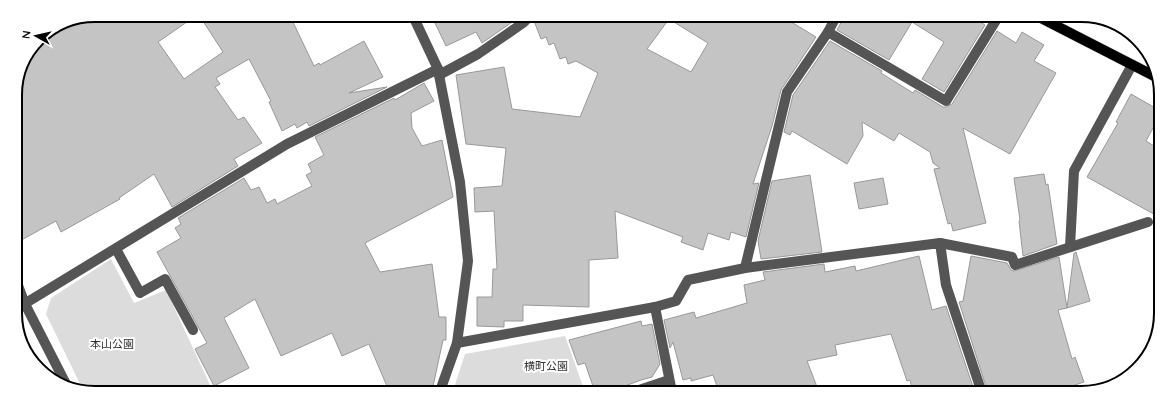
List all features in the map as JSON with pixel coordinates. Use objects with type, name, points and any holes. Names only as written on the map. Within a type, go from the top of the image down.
[{"type":"main road","points":[[1049,22],[1151,75]]},
{"type":"street","points":[[416,22],[438,72],[460,182],[468,261],[457,343],[442,386]]},
{"type":"street","points":[[22,306],[287,144],[478,54],[524,22]]},
{"type":"street","points":[[745,268],[787,92],[833,22]]},
{"type":"street","points":[[828,32],[946,101],[995,22]]},
{"type":"street","points":[[1070,247],[1074,171],[1132,65]]},
{"type":"street","points":[[457,343],[655,307],[676,301],[688,280],[745,268],[940,243],[1012,257],[1015,265],[1148,222]]},
{"type":"street","points":[[940,243],[946,285],[980,386]]},
{"type":"street","points":[[116,249],[140,293],[165,279],[193,330]]},
{"type":"street","points":[[655,307],[670,386]]},
{"type":"street","points":[[22,309],[62,378]]},
{"type":"street","points":[[651,386],[669,380]]},
{"type":"green space","name":"本山公園","points":[[111,259],[134,303],[166,290],[211,386],[95,386],[80,384],[46,314],[51,298]]},
{"type":"green space","name":"横町公園","points":[[565,336],[583,386],[455,386],[465,354]]},
{"type":"building","points":[[95,22],[187,22],[158,42],[184,79],[223,52],[204,22],[293,22],[314,66],[319,63],[320,65],[364,41],[383,77],[349,93],[387,87],[309,126],[307,122],[297,128],[295,124],[282,131],[269,102],[271,101],[249,59],[216,78],[220,84],[215,87],[238,120],[244,117],[262,143],[234,159],[238,166],[172,207],[154,174],[119,198],[120,199],[61,232],[56,221],[22,240],[23,81],[33,56],[56,56],[56,33],[76,24]]},
{"type":"building","points":[[512,22],[482,43],[476,32],[446,46],[435,23]]},
{"type":"building","points":[[534,22],[667,22],[647,49],[691,72],[708,43],[674,22],[791,22],[816,37],[781,90],[772,126],[753,184],[759,183],[746,237],[731,232],[729,240],[708,233],[703,250],[681,242],[683,237],[615,211],[618,258],[589,260],[589,307],[523,305],[523,321],[504,321],[504,327],[477,326],[477,297],[492,297],[493,269],[497,269],[494,211],[475,212],[474,188],[502,186],[506,148],[466,144],[456,75],[504,67],[512,109],[580,117],[598,73],[576,61],[568,64],[566,57],[560,59],[554,43],[549,45],[546,37],[541,39]]},
{"type":"building","points":[[841,22],[912,22],[889,60],[837,30]]},
{"type":"building","points":[[912,22],[980,22],[985,25],[944,92],[922,79],[944,42]]},
{"type":"building","points":[[997,31],[1016,43],[1022,32],[1044,45],[1034,61],[1056,73],[1010,154],[963,128],[986,223],[953,231],[951,223],[948,224],[934,169],[940,168],[933,163],[930,152],[899,133],[894,141],[862,122],[863,136],[847,164],[792,131],[790,135],[784,132],[793,95],[830,41],[882,71],[881,73],[913,93],[915,90],[943,107],[946,107],[952,104]]},
{"type":"building","points":[[424,83],[434,101],[411,113],[412,128],[422,146],[442,140],[453,197],[365,243],[380,272],[432,264],[439,317],[446,317],[446,340],[443,340],[433,386],[387,386],[369,344],[342,356],[332,333],[281,356],[255,299],[224,318],[249,368],[214,386],[195,349],[207,343],[157,252],[181,238],[175,228],[181,224],[178,218],[244,178],[251,190],[259,187],[267,203],[275,199],[277,204],[312,186],[306,175],[312,172],[308,164],[324,155],[315,137],[394,98],[395,100]]},
{"type":"building","points":[[1131,94],[1154,107],[1154,126],[1146,141],[1154,146],[1154,214],[1087,177],[1118,123],[1116,122]]},
{"type":"building","points":[[1044,174],[1046,185],[1048,184],[1057,244],[1023,256],[1014,178]]},
{"type":"building","points":[[810,175],[822,252],[761,259],[758,241],[772,181]]},
{"type":"building","points":[[883,178],[888,204],[859,209],[854,183]]},
{"type":"building","points":[[1076,252],[1090,301],[1067,308],[1074,253]]},
{"type":"building","points":[[919,256],[932,310],[946,306],[973,386],[912,386],[910,380],[907,381],[891,334],[835,345],[837,355],[807,361],[817,386],[717,386],[713,375],[691,381],[691,378],[683,380],[673,342],[670,348],[664,320],[694,312],[696,318],[747,303],[744,285],[765,280],[763,272],[824,264],[825,272],[855,266],[856,271]]},
{"type":"building","points":[[971,256],[1007,263],[1011,270],[1014,271],[1059,257],[1067,308],[1058,310],[1072,359],[1075,357],[1084,382],[1072,386],[986,386],[959,302],[963,301]]},
{"type":"building","points":[[641,321],[642,326],[652,324],[660,364],[652,377],[625,386],[593,386],[585,363],[578,365],[569,340]]}]
